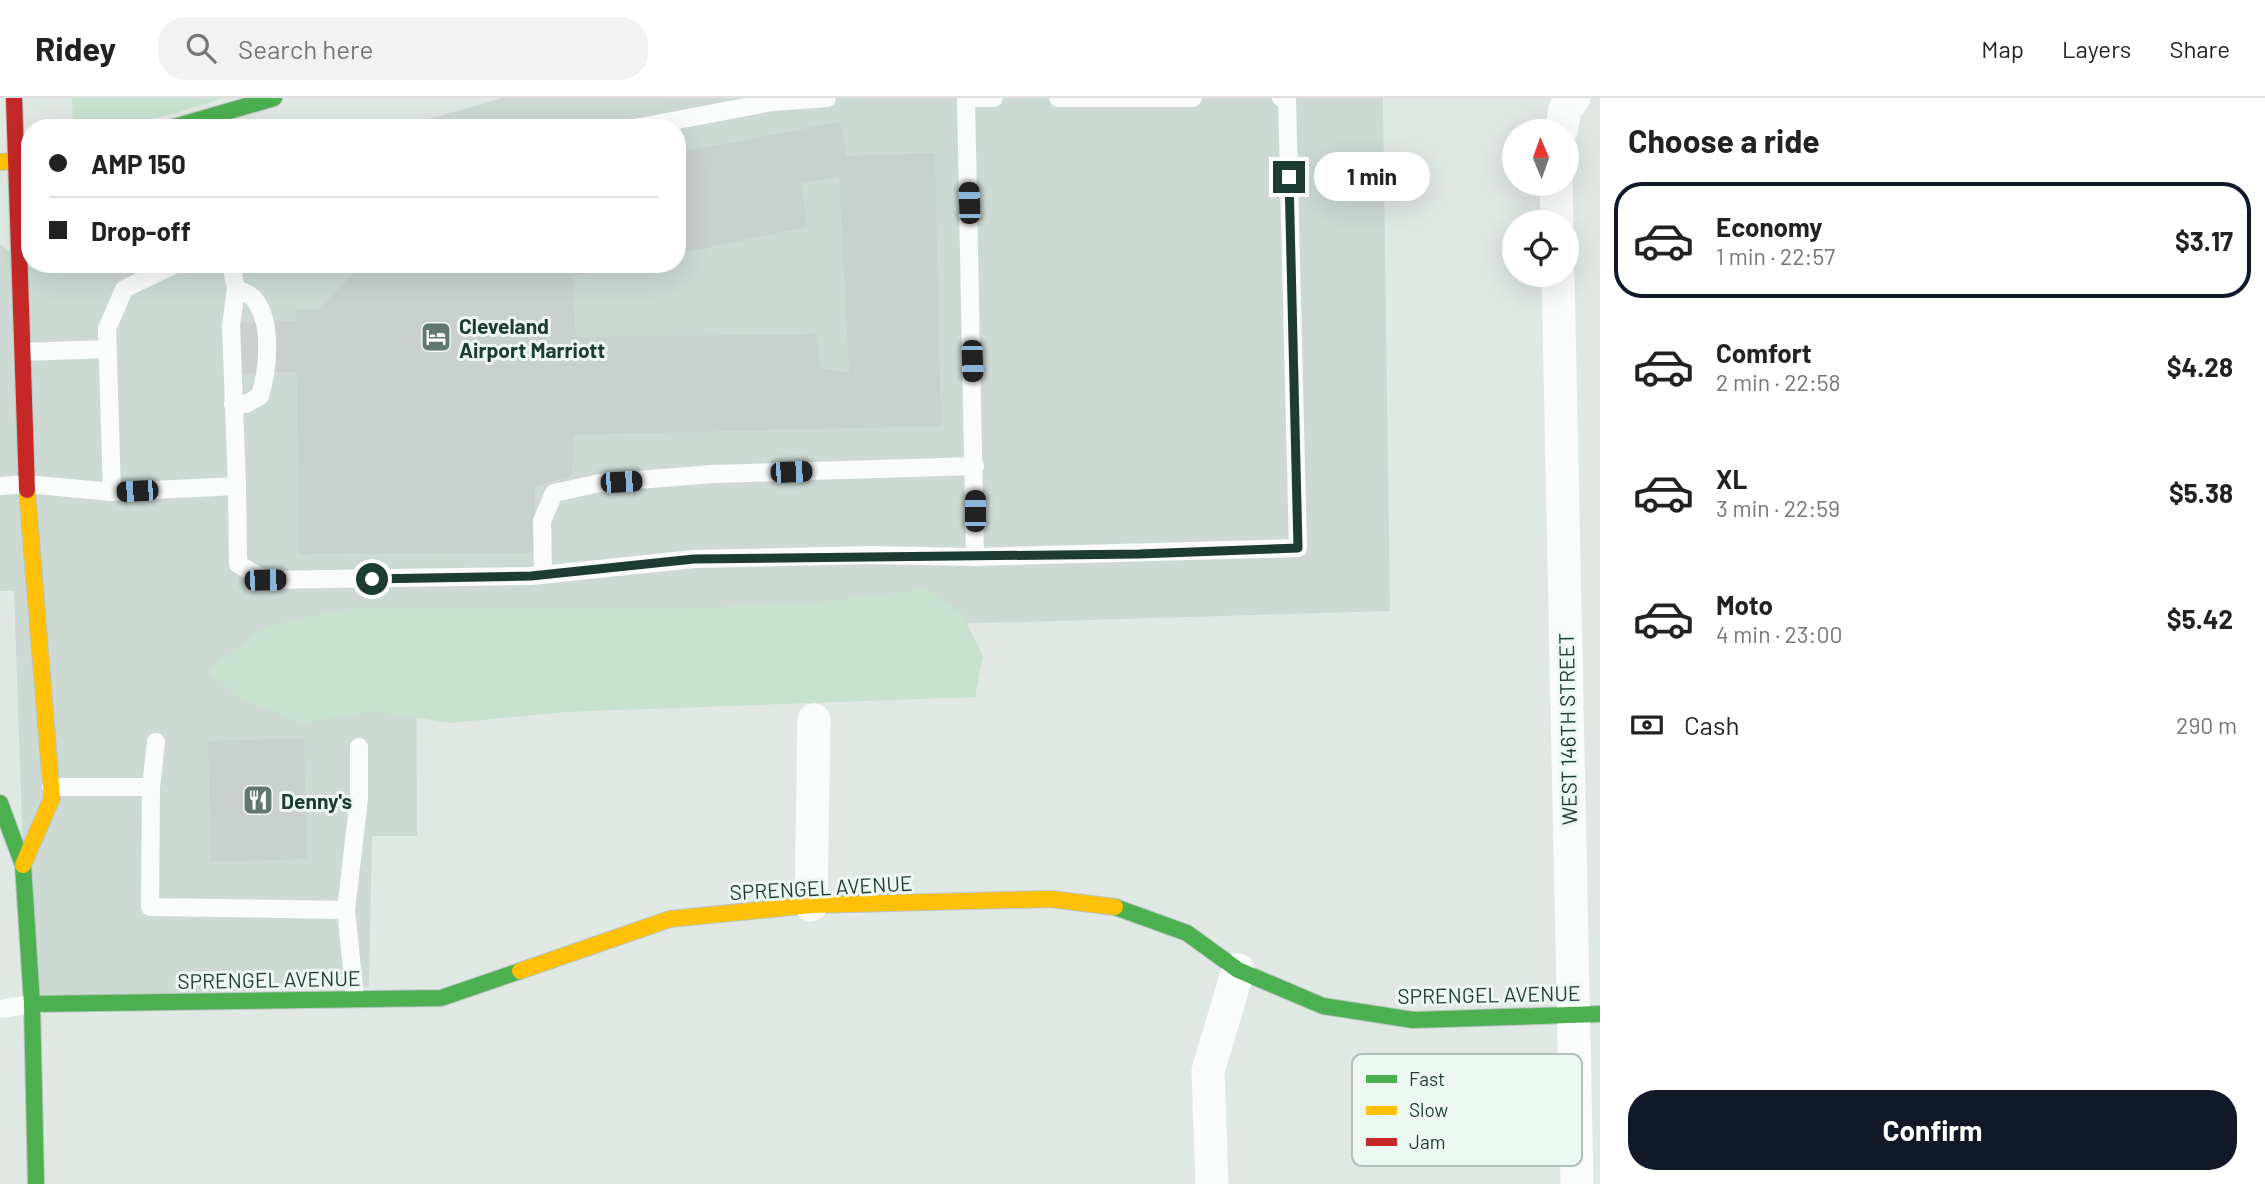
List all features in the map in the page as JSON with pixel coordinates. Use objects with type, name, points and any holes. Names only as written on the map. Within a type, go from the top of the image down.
[{"type":"main road","points":[[14,98],[27,484],[52,798],[23,865]]},
{"type":"main road","points":[[202,119],[274,98]]},
{"type":"main road","points":[[0,803],[23,865],[33,1004],[36,1184]]},
{"type":"main road","name":"SPRENGEL AVENUE","points":[[33,1004],[441,998],[670,919],[811,905],[1051,899],[1124,908],[1186,933],[1238,970],[1323,1006],[1413,1020],[1587,1014]]},
{"type":"street","points":[[1563,119],[1565,109],[1574,98]]},
{"type":"street","name":"WEST 146TH STREET","points":[[1558,287],[1587,1014],[1582,1099]]},
{"type":"street","points":[[811,905],[814,720]]},
{"type":"street","points":[[1212,1184],[1208,1071],[1238,970]]},
{"type":"street","name":"WEST 146TH STREET","points":[[1577,1184],[1578,1166]]},
{"type":"lane","points":[[682,119],[772,102],[827,98]]},
{"type":"lane","points":[[975,557],[966,98],[994,98]]},
{"type":"lane","points":[[1058,98],[1193,98]]},
{"type":"lane","points":[[233,273],[236,289],[231,325],[238,564],[265,580],[543,574],[694,559],[871,555],[975,557],[1298,548],[1287,98],[1281,98]]},
{"type":"lane","points":[[112,492],[107,328],[124,289],[157,273]]},
{"type":"lane","points":[[233,404],[246,404],[260,396],[266,375],[264,318],[254,297],[236,289]]},
{"type":"lane","points":[[24,352],[107,349]]},
{"type":"lane","points":[[543,574],[542,521],[554,492],[600,483],[713,474],[975,466]]},
{"type":"lane","points":[[0,486],[27,484],[112,492],[237,486]]},
{"type":"lane","points":[[156,743],[150,787],[150,907],[346,910]]},
{"type":"lane","points":[[355,998],[346,910],[359,798],[359,747]]},
{"type":"lane","points":[[51,788],[150,787]]},
{"type":"lane","points":[[0,1009],[33,1004]]},
{"type":"shaded area","points":[[502,98],[1383,98],[1390,611],[416,640],[417,836],[372,836],[369,986],[28,999],[14,591],[0,591],[0,245],[21,258],[21,273],[686,273],[686,119],[429,119]]},
{"type":"green space","points":[[72,98],[222,98],[149,119],[73,119]]},
{"type":"green space","points":[[926,589],[963,615],[983,656],[975,697],[565,712],[450,723],[374,711],[301,723],[238,697],[208,670],[265,627],[346,609],[704,608],[832,601]]},
{"type":"building","name":"Cleveland Airport Marriott","points":[[839,123],[846,157],[934,154],[940,425],[573,434],[571,475],[534,486],[534,552],[300,553],[297,311],[318,311],[355,273],[580,273],[571,275],[575,338],[816,335],[820,369],[850,374],[840,175],[800,183],[806,226],[686,251],[686,152]]},
{"type":"building","points":[[298,322],[298,371],[243,372],[242,324]]},
{"type":"building","name":"Denny's","points":[[303,739],[306,858],[212,861],[209,742]]},
{"type":"traffic: fast","points":[[202,119],[274,98]]},
{"type":"traffic: fast","points":[[0,803],[23,865],[32,1004],[36,1184]]},
{"type":"traffic: fast","points":[[1115,907],[1187,933],[1238,970],[1323,1006],[1413,1020],[1600,1014]]},
{"type":"traffic: fast","points":[[32,1004],[441,998],[520,971]]},
{"type":"traffic: slow","points":[[0,162],[21,161]]},
{"type":"traffic: slow","points":[[23,865],[52,798],[27,490]]},
{"type":"traffic: slow","points":[[520,971],[670,919],[811,905],[1051,899],[1115,907]]},
{"type":"traffic: jam","points":[[14,98],[27,490]]},
{"type":"place","name":"Cleveland Airport Marriott","points":[[436,337]]},
{"type":"place","name":"Denny's","points":[[258,800]]},
{"type":"route","points":[[372,579],[531,576],[577,569],[694,559],[871,555],[975,557],[1298,548],[1289,177]]}]
